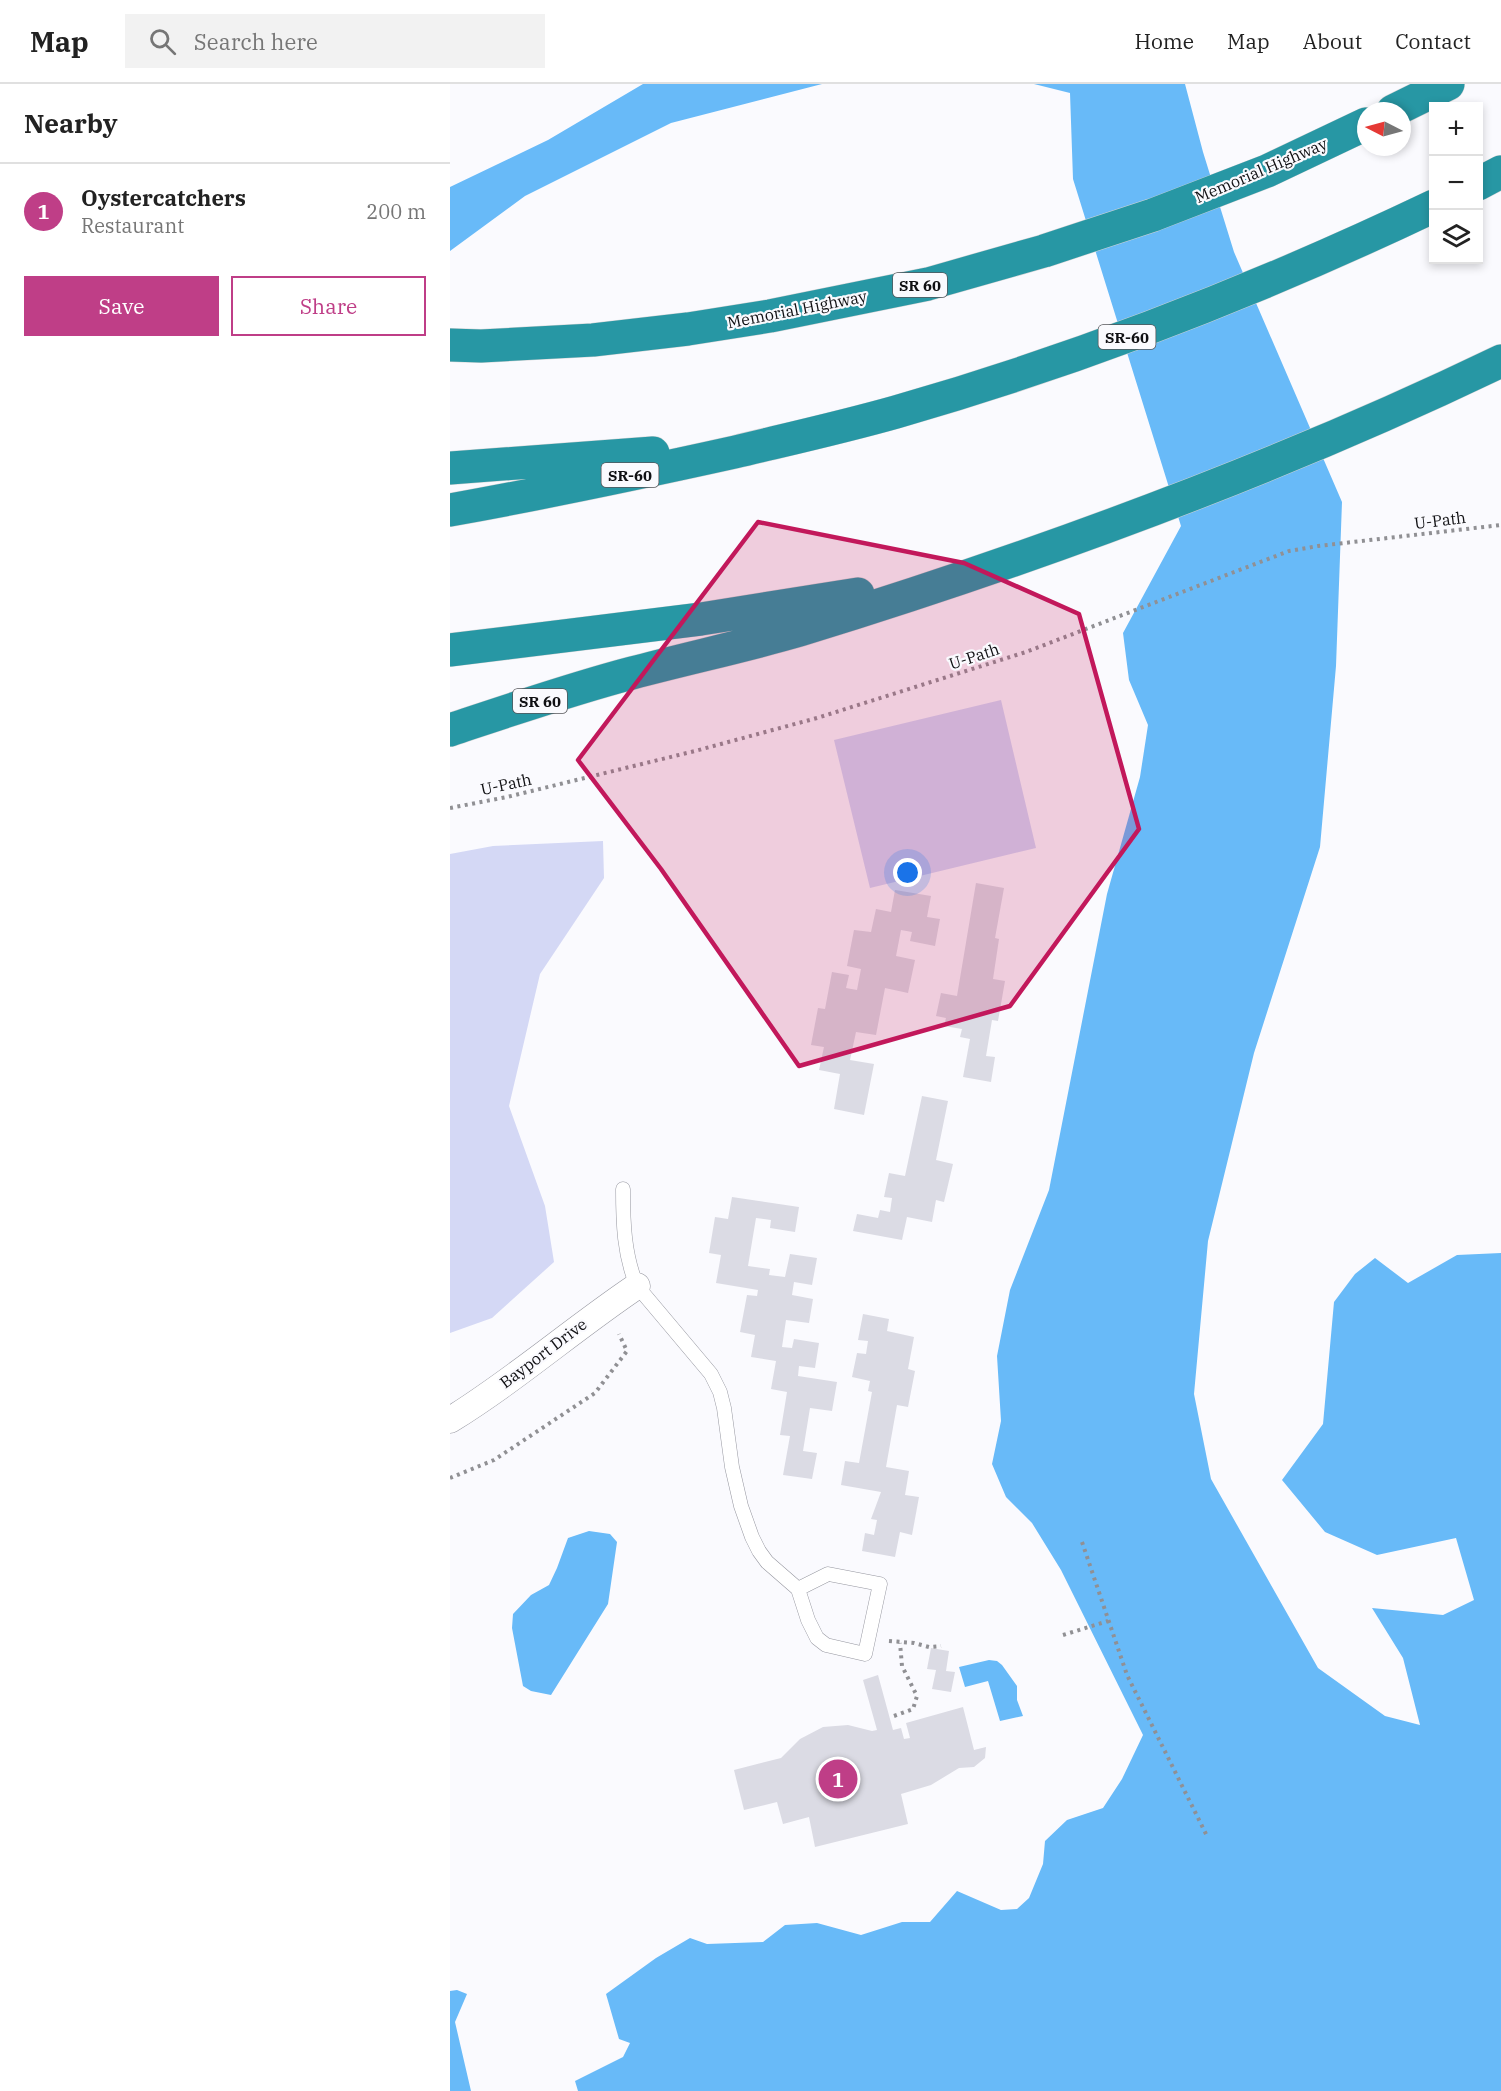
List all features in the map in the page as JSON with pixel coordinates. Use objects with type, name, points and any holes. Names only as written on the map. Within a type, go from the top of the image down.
[{"type":"highway","points":[[1411,102],[1448,84]]},
{"type":"highway","name":"Memorial Highway","points":[[450,345],[481,346],[593,340],[688,329],[770,316],[928,284],[1044,251],[1153,215],[1267,171],[1357,128]]},
{"type":"highway","points":[[1483,182],[1501,172]]},
{"type":"highway","name":"SR-60","points":[[450,510],[619,478],[809,435],[896,412],[1094,349],[1191,312],[1313,262],[1429,208]]},
{"type":"highway","name":"SR 60","points":[[450,730],[630,673],[797,630],[1004,564],[1252,472],[1419,400],[1501,361]]},
{"type":"highway","points":[[450,468],[637,454],[809,435]]},
{"type":"highway","name":"SR 60","points":[[450,650],[701,619],[864,593],[1004,564]]},
{"type":"highway","points":[[450,709],[630,673]]},
{"type":"street","name":"Bayport Drive","points":[[450,1420],[482,1399],[596,1313],[637,1286]]},
{"type":"lane","points":[[623,1190],[623,1219],[627,1254],[637,1286],[711,1374],[720,1392],[737,1489],[752,1537],[768,1562],[798,1589],[808,1620],[817,1638],[826,1645],[865,1654],[880,1584],[828,1574],[798,1589]]},
{"type":"path","name":"U-Path","points":[[450,808],[507,797],[695,752],[817,718],[1026,652],[1289,551],[1501,525]]},
{"type":"path","points":[[450,1478],[494,1460],[595,1393],[627,1351],[619,1334]]},
{"type":"path","points":[[1082,1542],[1127,1675],[1208,1838]]},
{"type":"path","points":[[1063,1635],[1108,1622]]},
{"type":"path","points":[[887,1641],[914,1643],[929,1647],[941,1646]]},
{"type":"path","points":[[894,1716],[913,1709],[917,1696],[902,1666],[900,1642]]},
{"type":"highlighted area","points":[[758,522],[964,563],[1079,614],[1139,829],[1010,1006],[799,1066],[661,869],[578,760]]},
{"type":"shaded area","points":[[1001,700],[1036,848],[870,888],[834,740]]},
{"type":"shaded area","points":[[603,841],[604,878],[540,974],[509,1106],[545,1206],[554,1262],[492,1318],[450,1333],[450,854],[493,846]]},
{"type":"water","points":[[643,84],[822,84],[671,123],[525,196],[450,251],[450,187],[548,140]]},
{"type":"water","points":[[1034,84],[1185,84],[1234,252],[1342,502],[1336,666],[1320,847],[1254,1053],[1208,1241],[1194,1394],[1211,1479],[1318,1668],[1385,1716],[1420,1725],[1403,1658],[1372,1608],[1443,1615],[1474,1600],[1456,1538],[1377,1555],[1325,1532],[1282,1480],[1323,1424],[1334,1302],[1355,1274],[1375,1258],[1408,1283],[1457,1255],[1501,1253],[1501,2091],[578,2091],[575,2081],[623,2057],[630,2043],[619,2039],[606,1994],[656,1958],[690,1938],[707,1944],[763,1942],[785,1925],[817,1923],[861,1935],[902,1922],[930,1922],[957,1891],[1001,1910],[1017,1909],[1029,1898],[1043,1864],[1045,1841],[1067,1820],[1103,1808],[1122,1779],[1143,1735],[1061,1570],[1032,1523],[1006,1497],[992,1464],[1001,1421],[997,1356],[1010,1290],[1049,1190],[1107,894],[1140,777],[1148,725],[1129,680],[1123,633],[1181,526],[1073,179],[1070,93]]},
{"type":"water","points":[[589,1531],[610,1534],[617,1542],[608,1604],[551,1695],[531,1691],[523,1686],[512,1628],[513,1614],[531,1595],[549,1585],[568,1538]]},
{"type":"water","points":[[989,1660],[997,1661],[1002,1665],[1017,1686],[1017,1700],[1023,1716],[1000,1721],[988,1681],[965,1687],[959,1667]]},
{"type":"water","points":[[457,1990],[467,1994],[455,2022],[471,2091],[450,2091],[450,1991]]},
{"type":"building","points":[[976,883],[1004,888],[995,938],[999,939],[993,979],[1005,981],[998,1021],[992,1020],[986,1056],[995,1057],[991,1082],[963,1077],[970,1039],[960,1037],[962,1029],[944,1026],[946,1018],[936,1016],[941,993],[957,996]]},
{"type":"building","points":[[895,890],[931,896],[927,917],[940,919],[935,946],[910,941],[912,932],[901,930],[896,956],[915,960],[908,993],[885,988],[876,1035],[856,1032],[850,1060],[874,1064],[864,1115],[834,1109],[840,1074],[819,1070],[824,1047],[811,1045],[818,1008],[825,1009],[832,972],[849,975],[846,988],[857,990],[861,969],[847,966],[854,930],[871,932],[876,909],[891,912]]},
{"type":"building","points":[[922,1096],[948,1101],[936,1160],[953,1164],[944,1202],[936,1200],[932,1222],[907,1217],[902,1240],[853,1231],[857,1214],[878,1218],[880,1210],[890,1212],[892,1198],[884,1197],[889,1173],[905,1176]]},
{"type":"building","points":[[732,1197],[799,1207],[795,1232],[770,1228],[771,1220],[756,1218],[748,1266],[770,1269],[769,1275],[785,1277],[790,1254],[817,1258],[812,1285],[794,1282],[792,1295],[813,1299],[809,1323],[786,1320],[782,1347],[792,1348],[794,1339],[819,1343],[815,1368],[799,1366],[798,1376],[837,1382],[832,1411],[810,1408],[803,1451],[817,1453],[812,1479],[783,1475],[790,1436],[780,1435],[787,1392],[771,1389],[776,1361],[751,1357],[755,1335],[740,1332],[747,1295],[757,1296],[758,1290],[716,1283],[721,1255],[709,1253],[715,1217],[728,1219]]},
{"type":"building","points":[[863,1314],[889,1319],[887,1331],[914,1337],[908,1369],[915,1371],[908,1407],[897,1405],[886,1467],[909,1471],[905,1495],[919,1497],[912,1535],[900,1532],[895,1557],[862,1551],[865,1533],[874,1535],[877,1520],[871,1519],[881,1492],[841,1485],[845,1461],[859,1463],[872,1392],[868,1391],[870,1381],[852,1377],[857,1353],[866,1354],[868,1341],[858,1340]]},
{"type":"building","points":[[931,1648],[949,1651],[946,1671],[955,1672],[951,1692],[932,1689],[936,1670],[927,1669]]},
{"type":"building","points":[[878,1675],[893,1730],[901,1728],[904,1739],[910,1738],[906,1723],[963,1707],[974,1750],[986,1747],[985,1758],[974,1767],[959,1768],[931,1785],[901,1794],[908,1824],[815,1847],[809,1817],[783,1824],[777,1802],[744,1810],[734,1770],[781,1758],[800,1739],[823,1727],[848,1725],[872,1731],[877,1730],[863,1680]]},
{"type":"place","name":"Oystercatchers","points":[[838,1779]]}]
